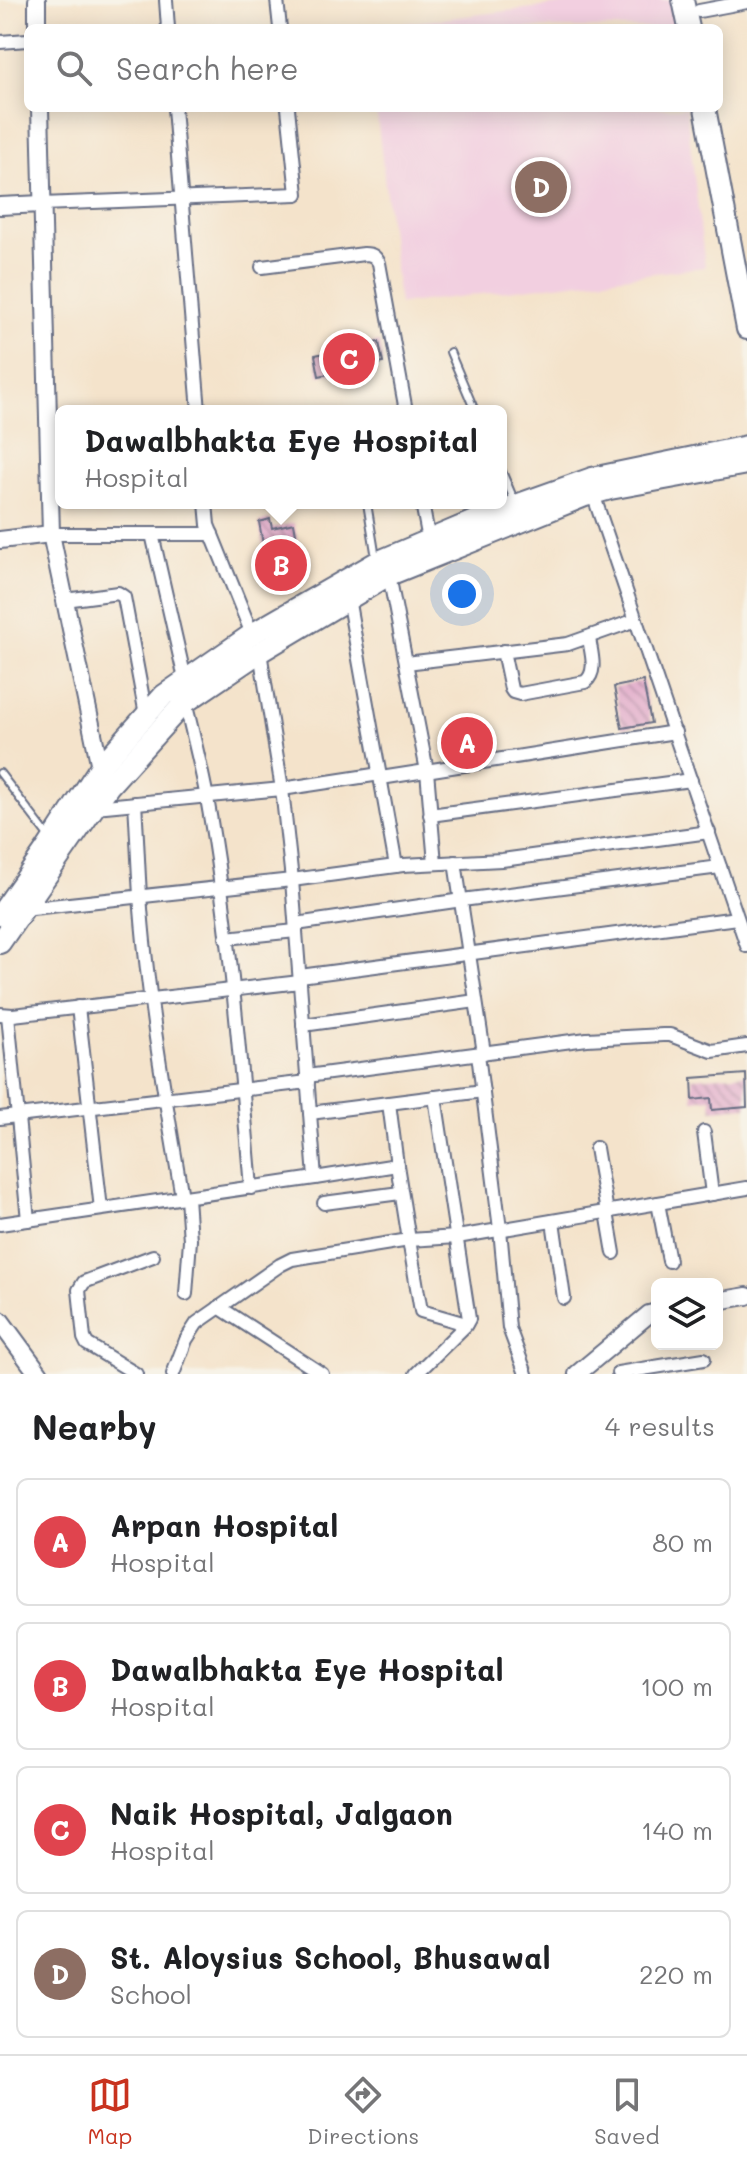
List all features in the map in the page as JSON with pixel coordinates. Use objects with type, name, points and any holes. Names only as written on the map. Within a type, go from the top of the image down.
[{"type":"main road","points":[[706,112],[747,329]]},
{"type":"main road","points":[[719,112],[747,261]]},
{"type":"main road","points":[[507,509],[592,478],[747,446]]},
{"type":"main road","points":[[0,915],[100,767],[164,695],[185,679],[348,598],[383,569],[593,494],[747,464]]},
{"type":"main road","points":[[0,943],[109,786],[185,702],[256,643],[429,540],[507,509]]},
{"type":"main road","points":[[0,1321],[39,1374]]},
{"type":"street","points":[[37,0],[37,24]]},
{"type":"street","points":[[166,0],[168,24]]},
{"type":"street","points":[[277,0],[280,24]]},
{"type":"street","points":[[694,13],[747,2]]},
{"type":"street","points":[[0,42],[24,40]]},
{"type":"street","points":[[40,112],[51,534],[100,767]]},
{"type":"street","points":[[174,112],[198,405]]},
{"type":"street","points":[[0,206],[297,194],[288,112]]},
{"type":"street","points":[[262,267],[364,254],[376,257],[405,405]]},
{"type":"street","points":[[593,494],[747,946]]},
{"type":"street","points":[[207,509],[208,525],[256,643],[282,789],[315,1178]]},
{"type":"street","points":[[423,509],[429,540]]},
{"type":"street","points":[[0,540],[51,534],[212,534]]},
{"type":"street","points":[[152,534],[185,679]]},
{"type":"street","points":[[383,569],[406,663],[427,771],[435,863]]},
{"type":"street","points":[[65,600],[118,593],[124,597],[146,715]]},
{"type":"street","points":[[348,598],[396,866]]},
{"type":"street","points":[[406,663],[568,644],[636,620]]},
{"type":"street","points":[[503,651],[511,689],[520,694],[589,679],[593,670],[589,638]]},
{"type":"street","points":[[185,702],[207,796],[220,888],[233,990],[251,1188]]},
{"type":"street","points":[[95,807],[427,771],[675,732]]},
{"type":"street","points":[[430,815],[691,780]]},
{"type":"street","points":[[135,803],[140,897],[152,999],[165,1099],[190,1240],[186,1294]]},
{"type":"street","points":[[23,909],[396,866],[502,860],[709,832]]},
{"type":"street","points":[[455,862],[476,1001],[509,1328],[526,1374]]},
{"type":"street","points":[[226,938],[462,900],[720,867]]},
{"type":"street","points":[[28,1220],[4,1014],[233,990],[469,953],[737,918]]},
{"type":"street","points":[[303,1025],[476,1001]]},
{"type":"street","points":[[78,1007],[101,1209]]},
{"type":"street","points":[[0,1118],[242,1090],[587,1039],[670,1035],[712,1051],[747,1046]]},
{"type":"street","points":[[310,1113],[483,1091]]},
{"type":"street","points":[[416,1374],[466,1324],[469,1314],[435,1097]]},
{"type":"street","points":[[389,1103],[400,1193],[421,1311],[466,1324]]},
{"type":"street","points":[[704,1132],[712,1194]]},
{"type":"street","points":[[596,1148],[614,1253]]},
{"type":"street","points":[[0,1224],[397,1165]]},
{"type":"street","points":[[173,1374],[191,1330],[204,1317],[286,1261],[409,1240],[457,1237],[747,1188]]},
{"type":"street","points":[[324,1203],[400,1193]]},
{"type":"street","points":[[658,1203],[669,1261]]},
{"type":"street","points":[[553,1221],[564,1298]]},
{"type":"street","points":[[136,1374],[87,1344],[79,1290],[84,1282],[153,1256]]},
{"type":"street","points":[[723,1300],[747,1296]]},
{"type":"street","points":[[219,1307],[319,1373]]},
{"type":"street","points":[[577,1374],[651,1314]]},
{"type":"street","points":[[618,1373],[672,1370],[704,1359]]},
{"type":"lane","points":[[450,352],[472,405]]},
{"type":"lane","points":[[507,482],[517,505]]},
{"type":"lane","points":[[368,509],[383,569]]},
{"type":"lane","points":[[0,773],[52,841]]},
{"type":"shaded area","points":[[599,0],[673,0],[676,24],[401,24]]},
{"type":"shaded area","points":[[376,112],[686,112],[705,267],[399,304]]},
{"type":"building","points":[[379,342],[383,363],[319,376],[315,355]]},
{"type":"building","points":[[270,519],[272,528],[294,523],[299,550],[292,552],[296,578],[271,587],[259,522]]},
{"type":"building","points":[[643,681],[651,723],[622,728],[614,687]]},
{"type":"building","points":[[480,720],[485,742],[479,743],[481,752],[457,757],[453,734],[463,732],[462,724]]},
{"type":"building","points":[[746,1074],[747,1107],[712,1110],[711,1098],[693,1100],[692,1078]]},
{"type":"place","name":"St. Aloysius School, Bhusawal","points":[[541,187]]},
{"type":"place","name":"Naik Hospital, Jalgaon","points":[[349,359]]},
{"type":"place","name":"Dawalbhakta Eye Hospital","points":[[281,565]]},
{"type":"place","name":"Arpan Hospital","points":[[467,743]]}]
